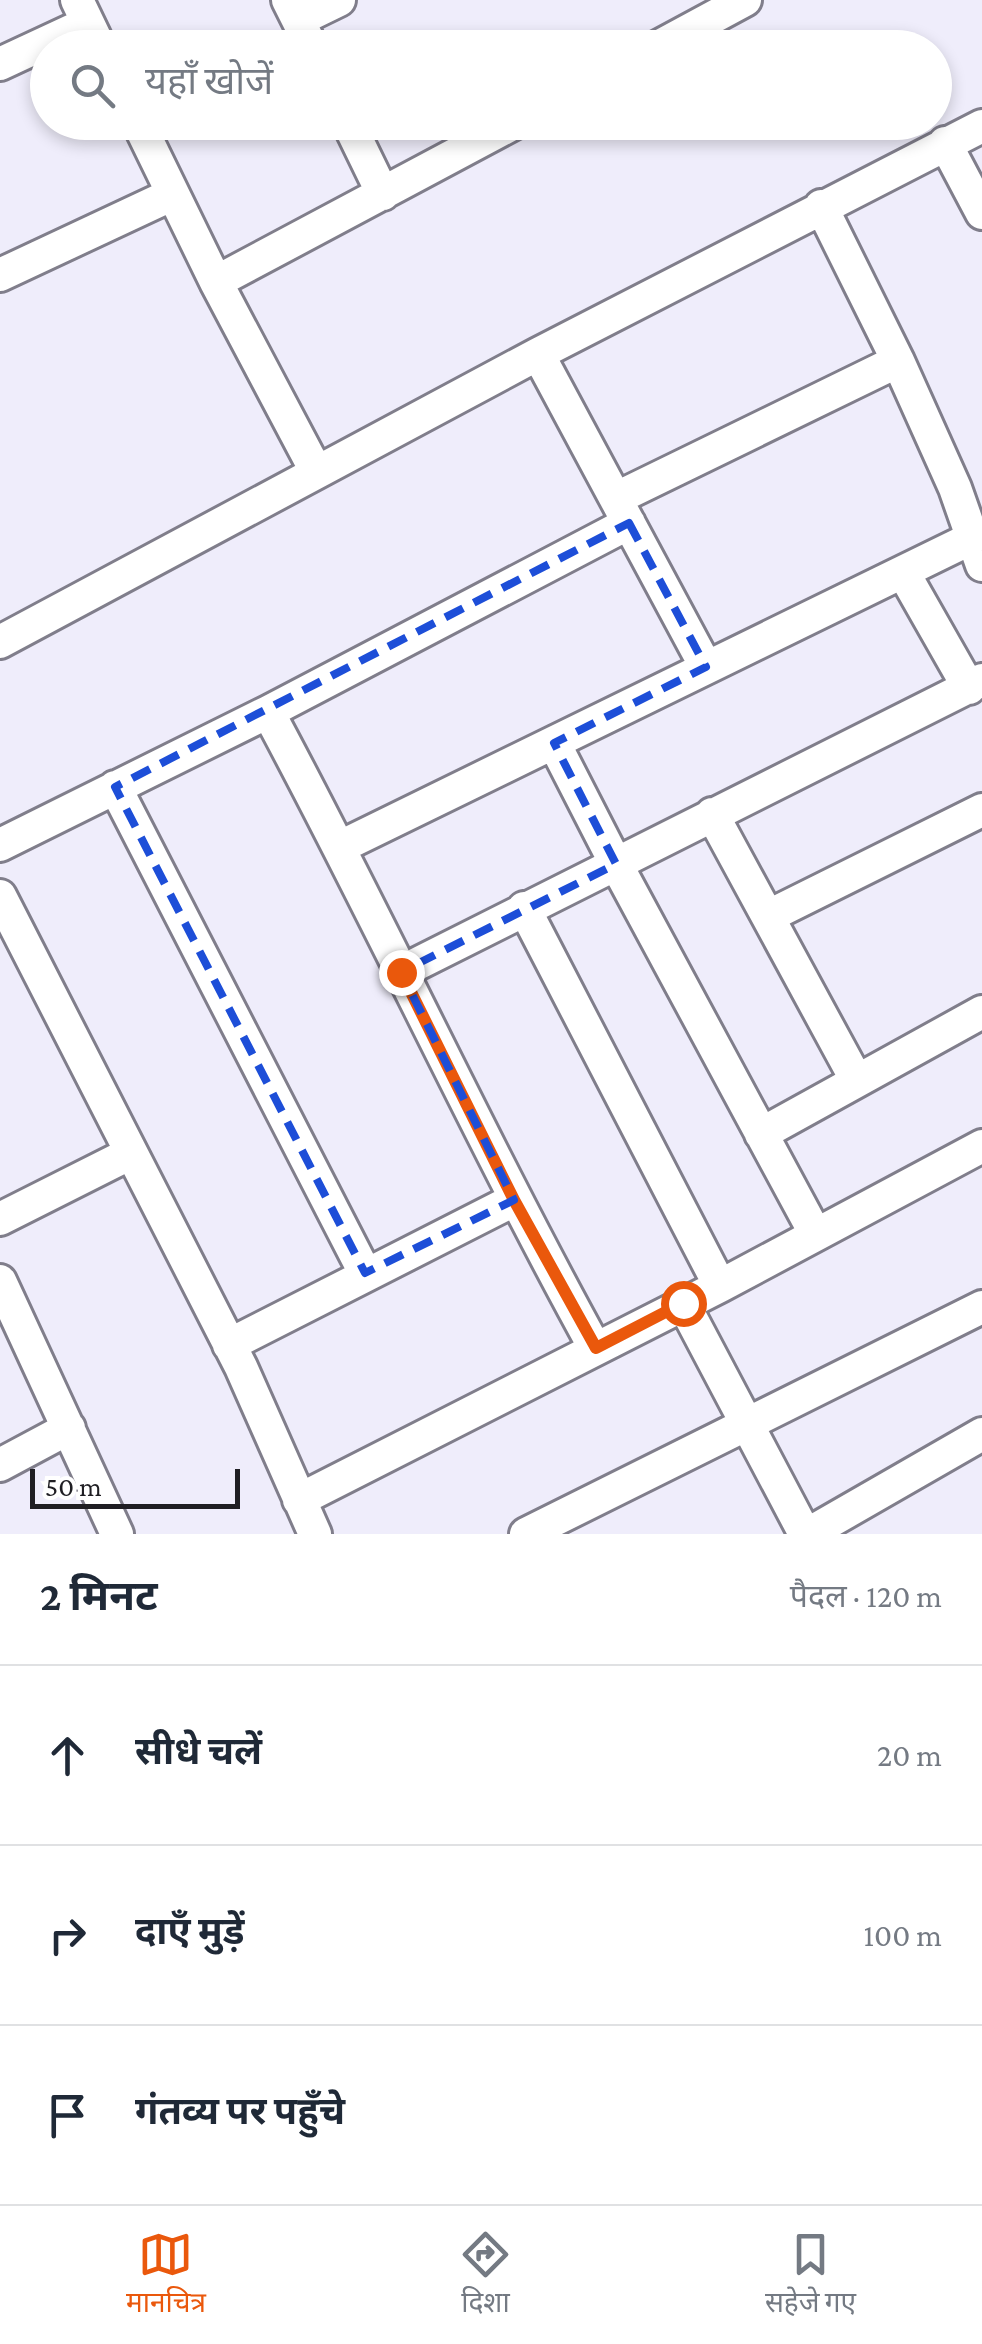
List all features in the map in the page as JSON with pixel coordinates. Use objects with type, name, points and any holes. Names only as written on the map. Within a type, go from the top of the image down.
[{"type":"street","points":[[299,23],[339,0]]},
{"type":"street","points":[[689,30],[744,0]]},
{"type":"street","points":[[0,64],[30,50]]},
{"type":"street","points":[[952,140],[982,126]]},
{"type":"street","points":[[147,140],[316,471]]},
{"type":"street","points":[[357,140],[383,194]]},
{"type":"street","points":[[216,282],[483,140]]},
{"type":"street","points":[[0,642],[316,471],[952,140]]},
{"type":"street","points":[[945,143],[982,212]]},
{"type":"street","points":[[2,268],[173,194]]},
{"type":"street","points":[[340,847],[903,572],[977,552],[955,488],[898,361],[821,206]]},
{"type":"street","points":[[538,354],[706,667]]},
{"type":"street","points":[[0,845],[268,712],[898,361]]},
{"type":"street","points":[[401,972],[976,684],[903,572]]},
{"type":"street","points":[[268,712],[340,847],[514,1200],[596,1348]]},
{"type":"street","points":[[554,743],[814,1233]]},
{"type":"street","points":[[115,786],[366,1273]]},
{"type":"street","points":[[712,814],[857,1080]]},
{"type":"street","points":[[770,916],[978,821]]},
{"type":"street","points":[[0,896],[229,1345],[315,1534]]},
{"type":"street","points":[[524,908],[720,1286]]},
{"type":"street","points":[[761,1134],[982,1012]]},
{"type":"street","points":[[298,1500],[720,1286],[982,1146]]},
{"type":"street","points":[[0,1219],[131,1153]]},
{"type":"street","points":[[229,1345],[514,1200]]},
{"type":"street","points":[[0,1281],[8,1317],[69,1428],[116,1534]]},
{"type":"street","points":[[683,1303],[806,1534],[982,1434]]},
{"type":"street","points":[[526,1534],[982,1307]]},
{"type":"street","points":[[0,1465],[69,1428]]},
{"type":"highlighted area","points":[[629,523],[706,667],[554,743],[616,864],[401,972],[514,1200],[365,1273],[115,787]]},
{"type":"route","points":[[401,972],[514,1200],[596,1348],[683,1303]]}]
